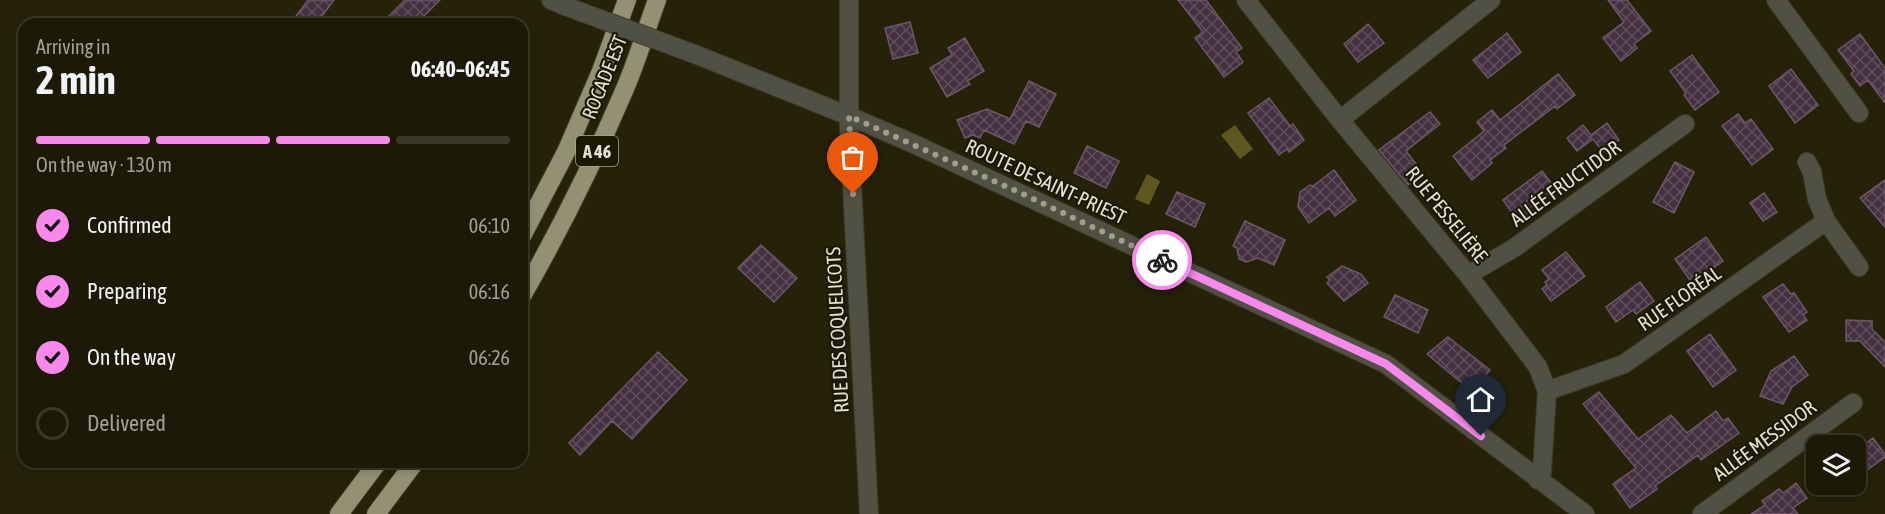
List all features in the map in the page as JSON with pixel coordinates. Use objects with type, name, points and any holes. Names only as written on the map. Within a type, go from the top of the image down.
[{"type":"highway","name":"ROCADE EST","points":[[528,225],[566,152],[601,71],[627,0]]},
{"type":"highway","name":"ROCADE EST","points":[[528,285],[591,167],[625,88],[657,0]]},
{"type":"highway","points":[[339,514],[374,468]]},
{"type":"highway","points":[[376,514],[410,468]]},
{"type":"street","name":"RUE DES COQUELICOTS","points":[[849,0],[849,116],[869,514]]},
{"type":"street","name":"RUE PESSELIÈRE","points":[[1246,0],[1340,120],[1468,275],[1538,367],[1547,391],[1542,472],[1538,480]]},
{"type":"street","points":[[1340,120],[1491,0]]},
{"type":"street","points":[[1776,0],[1859,113]]},
{"type":"street","name":"ROUTE DE SAINT-PRIEST","points":[[558,3],[849,116],[1023,194],[1386,364],[1585,514]]},
{"type":"street","name":"ALLÉE FRUCTIDOR","points":[[1468,275],[1515,248],[1685,124]]},
{"type":"street","points":[[1807,162],[1812,172],[1817,199],[1826,221],[1859,267]]},
{"type":"street","name":"RUE FLORÉAL","points":[[1547,391],[1624,364],[1826,221]]},
{"type":"street","name":"ALLÉE MESSIDOR","points":[[1702,514],[1853,402]]},
{"type":"shaded area","points":[[1235,125],[1253,149],[1240,159],[1221,135]]},
{"type":"shaded area","points":[[1147,174],[1160,181],[1149,205],[1135,199]]},
{"type":"building","points":[[308,0],[334,0],[320,18],[294,18]]},
{"type":"building","points":[[405,0],[440,0],[422,18],[391,18],[389,16]]},
{"type":"building","points":[[1178,0],[1206,0],[1242,48],[1236,52],[1243,62],[1224,77],[1195,38],[1203,32]]},
{"type":"building","points":[[1608,0],[1627,0],[1651,31],[1634,44],[1637,48],[1621,61],[1603,38],[1624,22]]},
{"type":"building","points":[[910,22],[918,53],[893,59],[885,28]]},
{"type":"building","points":[[1368,24],[1384,43],[1358,62],[1344,44]]},
{"type":"building","points":[[1507,33],[1521,52],[1488,78],[1473,60]]},
{"type":"building","points":[[1860,34],[1885,68],[1885,103],[1868,80],[1860,86],[1851,74],[1854,71],[1838,50]]},
{"type":"building","points":[[965,38],[984,71],[967,81],[970,84],[947,97],[930,68],[952,55],[948,48]]},
{"type":"building","points":[[1692,55],[1719,92],[1695,110],[1670,71]]},
{"type":"building","points":[[1791,69],[1818,105],[1795,123],[1769,86]]},
{"type":"building","points":[[1558,74],[1575,95],[1557,109],[1555,106],[1504,145],[1506,148],[1490,160],[1492,163],[1472,180],[1453,156],[1484,131],[1477,122],[1492,110],[1500,120]]},
{"type":"building","points":[[1029,81],[1056,94],[1039,127],[1026,121],[1014,144],[984,130],[980,138],[973,135],[965,138],[957,120],[987,109],[1010,119]]},
{"type":"building","points":[[1269,98],[1304,140],[1289,152],[1287,149],[1279,155],[1248,113]]},
{"type":"building","points":[[1430,112],[1440,124],[1406,151],[1423,173],[1408,185],[1379,150]]},
{"type":"building","points":[[1738,114],[1745,123],[1751,119],[1773,149],[1752,165],[1722,126]]},
{"type":"building","points":[[1607,123],[1619,140],[1603,152],[1593,139],[1577,151],[1567,138],[1583,125],[1591,135]]},
{"type":"building","points":[[1087,146],[1119,161],[1106,188],[1074,173]]},
{"type":"building","points":[[1675,162],[1694,172],[1674,213],[1653,202]]},
{"type":"building","points":[[1334,170],[1356,200],[1335,216],[1329,208],[1309,223],[1298,207],[1300,192],[1310,185],[1313,186]]},
{"type":"building","points":[[1542,171],[1556,189],[1530,208],[1534,212],[1519,223],[1503,200]]},
{"type":"building","points":[[1885,180],[1885,227],[1860,198]]},
{"type":"building","points":[[1177,192],[1205,204],[1195,227],[1166,214]]},
{"type":"building","points":[[1764,193],[1777,212],[1763,221],[1750,203]]},
{"type":"building","points":[[1245,221],[1285,240],[1274,265],[1258,258],[1246,262],[1239,259],[1237,248],[1233,246]]},
{"type":"building","points":[[1706,237],[1723,261],[1692,283],[1675,259]]},
{"type":"building","points":[[761,245],[797,278],[774,302],[738,268]]},
{"type":"building","points":[[1566,252],[1585,276],[1551,301],[1542,289],[1547,285],[1545,282],[1549,279],[1542,270]]},
{"type":"building","points":[[1342,266],[1361,274],[1368,283],[1344,301],[1327,283],[1330,280],[1327,277]]},
{"type":"building","points":[[1640,282],[1654,301],[1636,314],[1633,310],[1616,322],[1606,307]]},
{"type":"building","points":[[1783,284],[1791,294],[1794,293],[1807,312],[1803,315],[1807,320],[1789,332],[1763,297]]},
{"type":"building","points":[[1395,295],[1428,310],[1418,333],[1384,317]]},
{"type":"building","points":[[1846,320],[1872,321],[1872,329],[1885,342],[1885,367],[1860,341],[1846,341]]},
{"type":"building","points":[[1710,334],[1736,370],[1713,387],[1687,351]]},
{"type":"building","points":[[1448,337],[1490,370],[1480,382],[1471,375],[1464,385],[1427,354]]},
{"type":"building","points":[[658,352],[687,380],[632,439],[612,421],[580,455],[569,443]]},
{"type":"building","points":[[1794,356],[1808,375],[1792,387],[1783,404],[1760,396],[1771,371]]},
{"type":"building","points":[[1599,392],[1638,439],[1671,415],[1687,433],[1716,411],[1723,421],[1728,418],[1739,433],[1701,460],[1698,455],[1655,486],[1657,489],[1630,508],[1613,484],[1636,468],[1583,404]]},
{"type":"building","points":[[1873,438],[1885,457],[1866,471],[1866,443]]},
{"type":"building","points":[[1796,483],[1807,498],[1793,508],[1798,514],[1751,514],[1765,505],[1762,501],[1779,489],[1783,493]]},
{"type":"way so far","points":[[853,194],[849,116],[1023,194],[1162,260]]},
{"type":"route","points":[[1162,260],[1386,364],[1481,436]]}]
